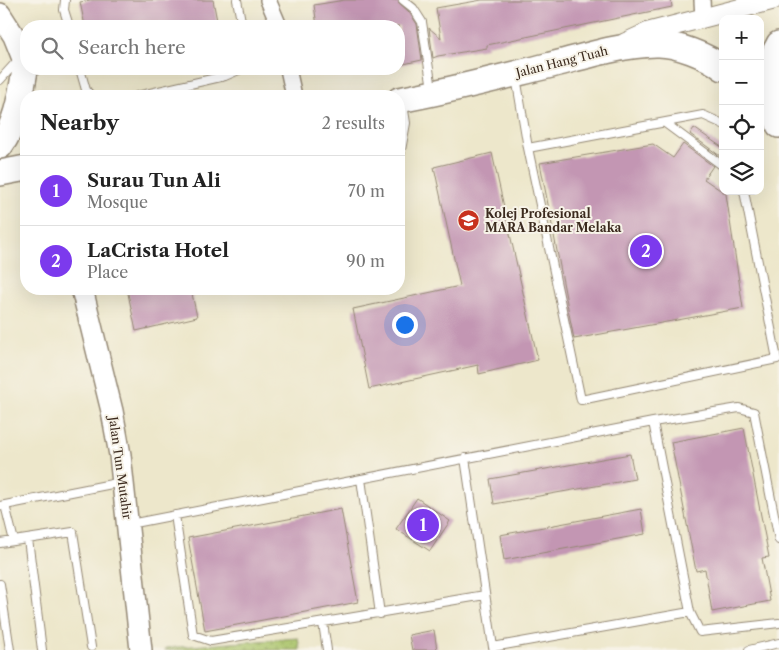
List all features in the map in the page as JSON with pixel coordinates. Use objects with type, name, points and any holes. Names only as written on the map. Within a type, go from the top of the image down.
[{"type":"main road","points":[[0,14],[14,36],[20,51]]},
{"type":"main road","name":"Jalan Hang Tuah","points":[[405,99],[608,50],[657,44],[686,49],[719,65]]},
{"type":"main road","points":[[779,44],[771,63],[773,101],[779,125]]},
{"type":"main road","points":[[21,90],[23,75]]},
{"type":"main road","points":[[28,75],[32,90]]},
{"type":"main road","points":[[0,146],[8,136],[18,110],[20,97]]},
{"type":"main road","points":[[764,116],[779,134]]},
{"type":"main road","points":[[0,173],[20,169]]},
{"type":"main road","name":"Jalan Tun Mutahir","points":[[83,295],[112,411],[124,482],[141,650]]},
{"type":"street","points":[[269,0],[277,20]]},
{"type":"street","points":[[608,50],[702,9],[773,0]]},
{"type":"street","points":[[289,75],[293,90]]},
{"type":"lane","points":[[65,0],[64,10],[66,20]]},
{"type":"lane","points":[[237,0],[241,20]]},
{"type":"lane","points":[[403,0],[413,8],[422,22],[432,94]]},
{"type":"lane","points":[[0,80],[20,67]]},
{"type":"lane","points":[[515,74],[528,148],[581,400],[777,359],[745,195]]},
{"type":"lane","points":[[82,75],[86,90]]},
{"type":"lane","points":[[163,90],[227,75]]},
{"type":"lane","points":[[528,148],[703,115],[719,122]]},
{"type":"lane","points":[[664,122],[719,163]]},
{"type":"lane","points":[[128,524],[653,422],[739,408],[754,412],[779,540]]},
{"type":"lane","points":[[653,422],[690,612],[700,632],[779,623]]},
{"type":"lane","points":[[465,458],[493,647],[690,612]]},
{"type":"lane","points":[[360,478],[380,614]]},
{"type":"lane","points":[[14,541],[2,506],[124,482]]},
{"type":"lane","points":[[175,514],[193,635],[211,640],[380,614],[485,595]]},
{"type":"lane","points":[[0,543],[73,532],[91,647]]},
{"type":"lane","points":[[28,539],[42,650]]},
{"type":"lane","points":[[0,584],[10,650]]},
{"type":"lane","points":[[322,623],[327,650]]},
{"type":"lane","points":[[749,650],[779,643]]},
{"type":"green space","points":[[298,638],[300,650],[165,650],[165,648]]},
{"type":"building","points":[[90,0],[213,0],[217,20],[84,20],[80,2]]},
{"type":"building","points":[[345,0],[396,0],[409,12],[417,24],[422,60],[405,64],[405,20],[316,20],[314,5]]},
{"type":"building","points":[[482,0],[671,0],[672,7],[433,58],[429,28],[441,38],[436,8]]},
{"type":"building","points":[[694,128],[719,145],[719,155],[690,134]]},
{"type":"building","points":[[653,144],[673,158],[683,144],[713,166],[704,179],[719,189],[719,195],[726,195],[743,308],[574,339],[540,163]]},
{"type":"building","points":[[492,153],[538,360],[479,374],[478,365],[369,389],[353,309],[460,286],[434,167]]},
{"type":"building","points":[[128,295],[192,295],[197,317],[136,331]]},
{"type":"building","points":[[744,428],[769,557],[762,558],[770,601],[712,612],[705,569],[696,571],[671,442]]},
{"type":"building","points":[[630,454],[635,479],[494,504],[490,479]]},
{"type":"building","points":[[417,498],[450,521],[430,551],[396,529]]},
{"type":"building","points":[[341,509],[358,602],[205,631],[188,538]]},
{"type":"building","points":[[641,509],[645,534],[504,560],[500,535]]},
{"type":"building","points":[[434,630],[437,650],[412,650],[409,635]]},
{"type":"place","name":"Kolej Profesional MARA Bandar Melaka","points":[[469,221]]},
{"type":"place","name":"LaCrista Hotel","points":[[646,251]]},
{"type":"place","name":"Surau Tun Ali","points":[[423,525]]}]
